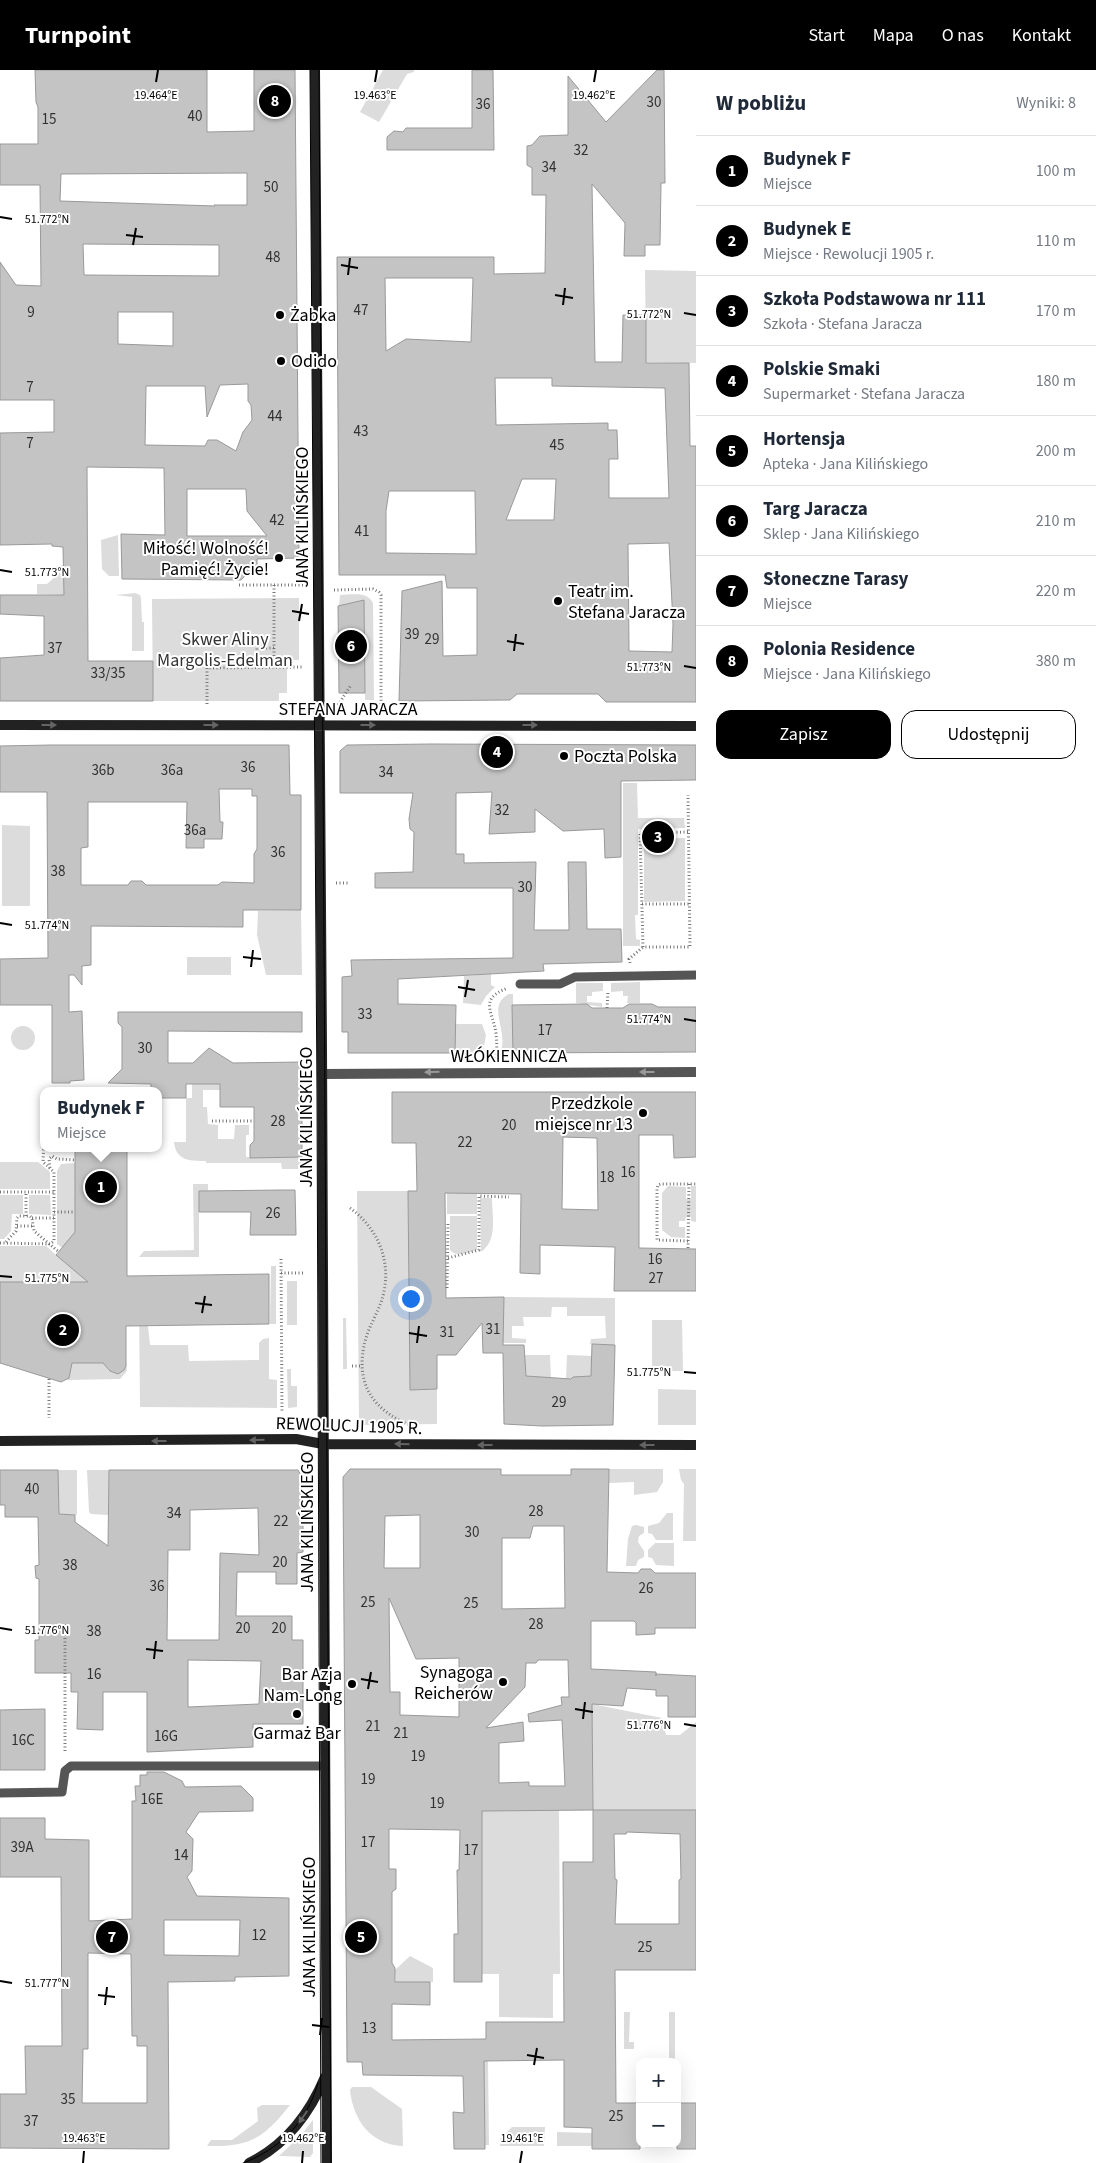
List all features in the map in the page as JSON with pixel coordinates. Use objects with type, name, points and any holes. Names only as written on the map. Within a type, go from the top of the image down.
[{"type":"street","name":"JANA KILIŃSKIEGO","points":[[314,70],[322,1074],[326,2163]]},
{"type":"street","name":"STEFANA JARACZA","points":[[0,725],[696,726]]},
{"type":"street","name":"WŁÓKIENNICZA","points":[[322,1074],[696,1072]]},
{"type":"street","name":"REWOLUCJI 1905 R.","points":[[0,1441],[296,1439],[323,1444],[696,1445]]},
{"type":"street","points":[[249,2163],[282,2142],[294,2130],[311,2105],[326,2074]]},
{"type":"lane","points":[[520,984],[560,984],[575,977],[696,975]]},
{"type":"lane","points":[[0,1793],[62,1792],[65,1771],[71,1766],[324,1766]]},
{"type":"path","points":[[274,584],[274,668]]},
{"type":"path","points":[[239,585],[303,585]]},
{"type":"path","points":[[334,590],[373,589],[381,595],[382,706]]},
{"type":"path","points":[[257,668],[257,648],[274,648]]},
{"type":"path","points":[[207,704],[207,668],[303,667]]},
{"type":"path","points":[[338,705],[351,685]]},
{"type":"path","points":[[688,795],[690,948],[643,947],[640,833],[688,832]]},
{"type":"path","points":[[336,883],[348,883]]},
{"type":"path","points":[[642,904],[689,904]]},
{"type":"path","points":[[608,982],[608,1008]]},
{"type":"path","points":[[495,1072],[496,1035],[490,1017],[490,1002],[500,991],[520,984]]},
{"type":"path","points":[[212,1121],[254,1121]]},
{"type":"path","points":[[0,1242],[50,1244],[54,1241],[54,1172],[43,1162],[43,1152]]},
{"type":"path","points":[[50,1168],[52,1156],[56,1159],[75,1160]]},
{"type":"path","points":[[688,1241],[657,1240],[657,1189],[658,1185],[661,1184],[696,1184]]},
{"type":"path","points":[[688,1248],[689,1184]]},
{"type":"path","points":[[0,1192],[54,1192]]},
{"type":"path","points":[[26,1192],[26,1216]]},
{"type":"path","points":[[448,1258],[479,1250],[479,1196],[509,1196]]},
{"type":"path","points":[[350,1208],[375,1233],[385,1263],[383,1296],[366,1338],[361,1366],[362,1377],[365,1386],[378,1404],[395,1418],[422,1430]]},
{"type":"path","points":[[54,1212],[75,1212]]},
{"type":"path","points":[[6,1242],[17,1226],[17,1218],[19,1216],[54,1218]]},
{"type":"path","points":[[32,1218],[34,1231],[59,1252]]},
{"type":"path","points":[[448,1223],[448,1288]]},
{"type":"path","points":[[17,1226],[32,1226]]},
{"type":"path","points":[[281,1259],[282,1413]]},
{"type":"path","points":[[281,1273],[303,1273]]},
{"type":"path","points":[[352,1366],[361,1366]]},
{"type":"path","points":[[48,1379],[49,1418]]},
{"type":"path","points":[[65,1624],[65,1771]]},
{"type":"green space","points":[[383,70],[414,70],[414,72],[407,74],[379,122],[360,112]]},
{"type":"green space","points":[[645,270],[696,271],[696,363],[646,362]]},
{"type":"green space","points":[[118,535],[119,576],[109,576],[102,569],[101,540]]},
{"type":"green space","points":[[64,565],[64,595],[37,594],[37,584],[47,584],[56,576],[56,566]]},
{"type":"green space","points":[[135,593],[140,595],[141,598],[142,622],[144,622],[144,651],[132,651],[132,597],[116,595]]},
{"type":"green space","points":[[340,595],[363,595],[373,603],[374,700],[365,700],[364,606],[339,606]]},
{"type":"green space","name":"Skwer Aliny Margolis-Edelman","points":[[299,598],[299,660],[287,660],[287,693],[279,693],[279,701],[153,701],[152,599]]},
{"type":"green space","points":[[623,783],[637,783],[638,818],[684,818],[685,828],[638,829],[638,915],[635,915],[636,939],[640,940],[640,946],[623,946]]},
{"type":"green space","points":[[2,825],[30,826],[30,906],[2,906]]},
{"type":"green space","points":[[685,838],[685,901],[644,902],[644,839]]},
{"type":"green space","points":[[301,910],[302,975],[266,975],[257,935],[258,911]]},
{"type":"green space","points":[[187,957],[231,957],[231,975],[187,975]]},
{"type":"green space","points":[[491,974],[491,985],[495,987],[486,996],[481,1005],[463,1003],[464,976]]},
{"type":"green space","points":[[640,982],[640,1003],[627,1003],[628,996],[623,996],[623,991],[611,992],[611,983]]},
{"type":"green space","points":[[576,983],[603,983],[603,991],[592,992],[592,996],[587,996],[587,1002],[602,1003],[602,1007],[576,1003]]},
{"type":"green space","points":[[509,994],[513,994],[513,1053],[500,1052],[502,1037],[498,1013],[499,1005],[502,999]]},
{"type":"green space","points":[[455,1024],[482,1024],[486,1035],[483,1052],[455,1053]]},
{"type":"green space","points":[[23,1026],[28,1027],[34,1033],[34,1043],[28,1049],[23,1050],[18,1049],[12,1043],[11,1038],[12,1033],[18,1027]]},
{"type":"green space","points":[[192,1084],[220,1084],[220,1090],[203,1090],[203,1107],[207,1107],[208,1124],[218,1125],[218,1139],[234,1139],[235,1125],[249,1125],[249,1135],[246,1135],[246,1157],[302,1157],[302,1169],[282,1169],[281,1163],[206,1163],[206,1161],[189,1160],[181,1156],[175,1148],[174,1142],[186,1142],[186,1098],[192,1098]]},
{"type":"green space","points":[[0,1162],[38,1162],[50,1172],[50,1189],[0,1189]]},
{"type":"green space","points":[[75,1163],[75,1257],[57,1244],[57,1171],[61,1164]]},
{"type":"green space","points":[[193,1184],[208,1184],[208,1191],[199,1191],[199,1257],[139,1257],[144,1251],[194,1250]]},
{"type":"green space","points":[[668,1186],[686,1187],[686,1199],[691,1199],[691,1186],[696,1186],[696,1222],[691,1221],[691,1217],[686,1217],[685,1221],[679,1221],[679,1227],[685,1227],[685,1238],[671,1237],[662,1230],[662,1193]]},
{"type":"green space","points":[[357,1191],[408,1191],[410,1390],[437,1389],[437,1424],[359,1425]]},
{"type":"green space","points":[[447,1192],[477,1193],[477,1214],[447,1214]]},
{"type":"green space","points":[[0,1195],[23,1195],[23,1214],[12,1214],[11,1231],[4,1239],[0,1239]]},
{"type":"green space","points":[[29,1195],[50,1195],[51,1215],[29,1214]]},
{"type":"green space","points":[[480,1198],[492,1198],[493,1220],[490,1241],[481,1252]]},
{"type":"green space","points":[[450,1216],[477,1216],[477,1250],[456,1254],[450,1250]]},
{"type":"green space","points":[[0,1246],[46,1246],[65,1263],[96,1282],[0,1282]]},
{"type":"green space","points":[[271,1266],[276,1266],[276,1324],[270,1324]]},
{"type":"green space","points":[[287,1281],[297,1281],[297,1325],[287,1325]]},
{"type":"green space","points":[[502,1297],[615,1298],[615,1345],[590,1344],[591,1339],[606,1338],[605,1316],[567,1316],[567,1307],[552,1307],[551,1317],[523,1317],[524,1326],[512,1326],[512,1338],[526,1339],[526,1343],[503,1343]]},
{"type":"green space","points":[[139,1304],[148,1326],[150,1345],[188,1345],[189,1361],[259,1360],[259,1343],[263,1339],[269,1338],[269,1379],[277,1380],[277,1408],[140,1407]]},
{"type":"green space","points":[[343,1318],[346,1318],[347,1369],[343,1369]]},
{"type":"green space","points":[[652,1320],[682,1320],[683,1371],[652,1371]]},
{"type":"green space","points":[[524,1355],[550,1355],[551,1379],[531,1376],[530,1379],[520,1372]]},
{"type":"green space","points":[[567,1355],[593,1356],[596,1379],[584,1376],[566,1379]]},
{"type":"green space","points":[[126,1362],[127,1371],[120,1379],[67,1380],[70,1375],[70,1363],[105,1363],[108,1370],[116,1373],[123,1370]]},
{"type":"green space","points":[[287,1369],[291,1369],[291,1386],[297,1386],[297,1407],[288,1408]]},
{"type":"green space","points":[[658,1389],[696,1390],[696,1425],[658,1425]]},
{"type":"green space","points":[[609,1469],[663,1469],[663,1482],[657,1492],[634,1495],[634,1482],[609,1483]]},
{"type":"green space","points":[[679,1469],[696,1469],[696,1541],[683,1541],[684,1484],[681,1480]]},
{"type":"green space","points":[[58,1470],[77,1470],[77,1515],[59,1514]]},
{"type":"green space","points":[[87,1470],[109,1470],[108,1515],[91,1514],[89,1512]]},
{"type":"green space","points":[[667,1513],[673,1513],[673,1540],[656,1540],[652,1534],[648,1533],[648,1526],[659,1523]]},
{"type":"green space","points":[[632,1526],[644,1527],[644,1533],[639,1536],[638,1542],[644,1551],[644,1557],[638,1560],[636,1566],[626,1566],[628,1539]]},
{"type":"green space","points":[[655,1543],[674,1543],[674,1566],[656,1565],[652,1558],[648,1557],[648,1550]]},
{"type":"green space","points":[[592,1704],[662,1718],[666,1735],[680,1735],[696,1722],[696,1810],[593,1810]]},
{"type":"green space","points":[[559,1810],[560,1974],[553,1974],[553,2018],[499,2017],[499,1974],[482,1974],[482,1811]]},
{"type":"green space","points":[[410,1956],[433,1968],[433,1982],[396,1982],[395,1970]]},
{"type":"green space","points":[[624,2012],[630,2012],[629,2042],[634,2042],[634,2049],[624,2049]]},
{"type":"green space","points":[[669,2012],[675,2012],[675,2058],[669,2058]]},
{"type":"green space","points":[[484,2061],[488,2061],[489,2145],[485,2145]]},
{"type":"green space","points":[[352,2087],[371,2087],[402,2109],[403,2146],[392,2145],[382,2141],[366,2129],[355,2111],[350,2090]]},
{"type":"green space","points":[[262,2105],[290,2105],[264,2133],[255,2138],[234,2145],[207,2146],[211,2140],[232,2140],[258,2121],[257,2108]]},
{"type":"green space","points":[[313,2120],[313,2153],[310,2157],[279,2156],[302,2134]]},
{"type":"green space","points":[[512,2127],[545,2127],[544,2146],[500,2146],[500,2139]]},
{"type":"green space","points":[[557,2132],[592,2133],[592,2146],[557,2146]]},
{"type":"building","points":[[35,70],[207,70],[207,132],[254,131],[254,70],[295,70],[299,558],[257,559],[257,571],[249,572],[241,580],[122,579],[121,534],[165,535],[164,468],[87,467],[88,661],[153,661],[153,701],[0,701],[0,658],[44,655],[44,616],[0,614],[0,595],[64,595],[63,547],[52,546],[52,544],[0,545],[0,433],[54,432],[54,400],[0,400],[0,262],[16,285],[41,286],[40,185],[0,185],[0,144],[38,144],[38,107],[36,102]],"holes":[[[247,173],[247,205],[215,206],[60,201],[61,174]],[[83,244],[219,245],[219,276],[84,275]],[[118,312],[173,312],[173,346],[118,344]],[[248,384],[248,401],[251,405],[252,420],[243,432],[236,451],[217,440],[208,440],[205,446],[145,445],[146,386],[205,386],[207,417],[220,385]],[[187,489],[246,489],[247,511],[267,536],[187,536]]]},
{"type":"building","points":[[472,70],[493,70],[494,150],[387,150],[387,137],[394,131],[403,132],[406,128],[472,128]]},
{"type":"building","points":[[657,70],[664,70],[665,183],[661,183],[660,245],[645,245],[645,256],[624,256],[625,223],[592,184],[595,362],[622,362],[623,315],[646,315],[646,363],[689,363],[690,446],[696,446],[696,702],[606,702],[598,694],[517,694],[510,700],[399,701],[402,591],[442,581],[443,656],[477,655],[477,588],[447,588],[445,575],[339,575],[337,257],[494,257],[494,274],[545,273],[546,195],[532,195],[532,168],[527,165],[527,146],[532,145],[540,136],[568,135],[568,76],[606,122]],"holes":[[[385,278],[473,278],[471,342],[406,339],[386,351]],[[495,378],[552,378],[552,386],[665,388],[669,498],[609,498],[609,459],[618,459],[617,430],[608,430],[608,423],[496,425]],[[522,479],[556,479],[554,520],[506,520]],[[389,491],[475,491],[476,554],[386,553],[386,511]],[[669,543],[673,624],[672,652],[629,651],[628,544]]]},
{"type":"building","points":[[364,600],[365,693],[339,693],[338,606]]},
{"type":"building","points":[[289,745],[290,795],[301,795],[301,910],[243,910],[243,927],[91,926],[91,965],[82,966],[82,985],[74,975],[69,975],[69,1012],[82,1011],[84,1080],[70,1081],[70,1083],[52,1083],[52,1005],[0,1005],[0,959],[48,958],[47,792],[0,792],[0,746]],"holes":[[[219,789],[252,789],[252,796],[257,796],[257,849],[254,854],[254,883],[222,882],[218,885],[146,885],[142,881],[131,881],[128,885],[81,885],[81,848],[88,847],[88,802],[187,802],[186,848],[204,848],[204,839],[222,839],[223,822],[220,822]]]},
{"type":"building","points":[[347,745],[696,745],[696,780],[621,781],[621,857],[605,858],[604,829],[563,831],[535,809],[535,832],[489,834],[492,792],[456,793],[456,854],[464,854],[464,863],[536,862],[534,930],[569,930],[568,862],[586,862],[587,929],[621,929],[622,962],[543,964],[544,971],[398,979],[398,1004],[456,1005],[455,1053],[348,1053],[348,1032],[342,1032],[342,977],[352,976],[351,960],[513,958],[513,888],[375,888],[375,873],[413,872],[414,832],[410,829],[409,819],[413,793],[340,793],[340,751]]},
{"type":"building","points":[[587,1004],[592,1008],[623,1008],[629,1004],[652,1004],[658,1007],[696,1007],[696,1052],[513,1053],[512,1005]]},
{"type":"building","points":[[118,1012],[302,1012],[302,1032],[168,1031],[168,1063],[193,1063],[209,1048],[233,1063],[302,1062],[302,1157],[250,1158],[250,1145],[254,1141],[254,1107],[220,1107],[220,1084],[186,1084],[186,1098],[162,1098],[162,1087],[151,1087],[151,1084],[108,1083],[122,1069],[122,1027],[118,1023]]},
{"type":"building","points":[[392,1092],[696,1092],[696,1157],[674,1158],[673,1135],[639,1135],[639,1248],[696,1249],[696,1291],[614,1291],[615,1247],[540,1245],[540,1274],[520,1273],[521,1194],[445,1193],[446,1298],[504,1297],[503,1345],[524,1345],[526,1376],[571,1379],[573,1377],[591,1376],[592,1344],[615,1345],[613,1425],[542,1426],[504,1424],[503,1353],[483,1353],[482,1323],[456,1355],[437,1355],[437,1389],[410,1390],[408,1191],[417,1191],[416,1143],[392,1143]],"holes":[[[563,1137],[597,1138],[598,1210],[562,1209]]]},
{"type":"building","points":[[75,1152],[127,1152],[127,1276],[269,1274],[269,1324],[126,1326],[126,1366],[118,1374],[110,1371],[103,1363],[72,1363],[69,1378],[61,1382],[0,1363],[0,1282],[88,1282],[56,1255],[75,1232]]},
{"type":"building","points":[[295,1190],[296,1235],[250,1235],[251,1212],[199,1212],[199,1191]]},
{"type":"building","points":[[350,1469],[501,1469],[501,1475],[571,1475],[571,1469],[609,1469],[607,1572],[638,1573],[641,1569],[651,1569],[655,1573],[696,1573],[696,1628],[655,1628],[655,1634],[636,1635],[636,1623],[634,1621],[591,1621],[591,1669],[696,1676],[696,1717],[668,1717],[668,1696],[656,1696],[656,1690],[627,1688],[623,1706],[592,1704],[593,1810],[696,1810],[696,1970],[615,1970],[616,2103],[636,2103],[636,2148],[640,2149],[592,2149],[592,2128],[564,2127],[564,2060],[484,2061],[485,2149],[454,2149],[453,2112],[464,2113],[463,2076],[363,2075],[362,2062],[347,2062],[343,1477]],"holes":[[[420,1515],[420,1568],[384,1568],[385,1516]],[[533,1526],[564,1526],[565,1608],[502,1609],[502,1538],[530,1538]],[[389,1598],[416,1659],[459,1658],[459,1717],[400,1715],[400,1692],[390,1692]],[[538,1660],[568,1660],[569,1697],[561,1697],[562,1705],[528,1714],[529,1722],[562,1720],[565,1786],[529,1786],[529,1782],[499,1783],[499,1743],[524,1741],[523,1722],[486,1728],[525,1687],[526,1663],[536,1663]],[[593,1810],[593,1862],[563,1862],[564,2022],[486,2022],[486,2039],[392,2040],[392,2004],[430,2005],[430,1982],[395,1982],[395,1968],[392,1963],[392,1892],[396,1889],[396,1869],[389,1869],[389,1829],[460,1830],[459,1870],[457,1870],[458,1934],[454,1934],[454,1982],[482,1982],[482,1811]],[[627,1832],[680,1834],[679,1924],[615,1924],[617,1880],[615,1879],[614,1834],[626,1834]]]},
{"type":"building","points":[[0,1470],[58,1470],[59,1514],[75,1515],[75,1522],[108,1546],[109,1470],[298,1470],[303,1479],[303,1552],[297,1553],[297,1584],[276,1584],[276,1572],[237,1572],[236,1616],[292,1616],[292,1640],[303,1640],[303,1724],[253,1724],[253,1747],[147,1752],[147,1692],[103,1692],[103,1730],[77,1729],[78,1692],[71,1692],[71,1673],[35,1673],[35,1640],[39,1640],[39,1579],[36,1578],[35,1566],[39,1565],[38,1517],[5,1517],[5,1505],[0,1505]],"holes":[[[258,1508],[259,1555],[220,1553],[219,1640],[167,1640],[168,1550],[190,1550],[190,1510]],[[188,1660],[261,1661],[259,1704],[188,1707]]]},
{"type":"building","points":[[45,1709],[45,1770],[0,1770],[0,1710]]},
{"type":"building","points":[[147,1772],[164,1772],[182,1781],[185,1787],[241,1786],[253,1798],[253,1811],[199,1812],[186,1832],[193,1839],[192,1871],[187,1877],[197,1896],[289,1898],[289,1976],[235,1977],[235,1981],[168,1982],[169,2149],[0,2148],[0,2094],[26,2094],[25,2046],[62,2046],[61,1877],[0,1877],[0,1818],[45,1818],[45,1839],[89,1840],[89,1921],[132,1919],[132,1801],[136,1801],[135,1786],[140,1786],[140,1775],[147,1775]],"holes":[[[164,1920],[240,1920],[239,1956],[164,1955]],[[88,1953],[131,1954],[132,2036],[137,2036],[137,2046],[147,2046],[147,2103],[82,2103],[83,2049],[88,2049]]]},
{"type":"building","points":[[681,2103],[696,2103],[696,2149],[677,2149],[681,2148]]},
{"type":"tram line","points":[[310,70],[317,1095],[321,2163]]},
{"type":"tram line","points":[[319,70],[331,2163]]},
{"type":"tram line","points":[[243,2163],[269,2150],[290,2132],[307,2110],[318,2083]]},
{"type":"place","name":"Polonia Residence","points":[[275,101]]},
{"type":"place","name":"Żabka","points":[[280,315]]},
{"type":"place","name":"Odido","points":[[281,361]]},
{"type":"place","name":"Miłość! Wolność! Pamięć! Życie!","points":[[279,558]]},
{"type":"place","name":"Teatr im. Stefana Jaracza","points":[[558,601]]},
{"type":"place","name":"Targ Jaracza","points":[[351,646]]},
{"type":"place","name":"Polskie Smaki","points":[[497,752]]},
{"type":"place","name":"Poczta Polska","points":[[564,756]]},
{"type":"place","name":"Szkoła Podstawowa nr 111","points":[[658,837]]},
{"type":"place","name":"Przedzkole miejsce nr 13","points":[[643,1113]]},
{"type":"place","name":"Budynek F","points":[[101,1187]]},
{"type":"place","name":"Budynek E","points":[[63,1330]]},
{"type":"place","name":"Synagoga Reicherów","points":[[503,1682]]},
{"type":"place","name":"Bar Azja Nam-Long","points":[[352,1684]]},
{"type":"place","name":"Garmaż Bar","points":[[297,1714]]},
{"type":"place","name":"Słoneczne Tarasy","points":[[112,1937]]},
{"type":"place","name":"Hortensja","points":[[361,1937]]}]
